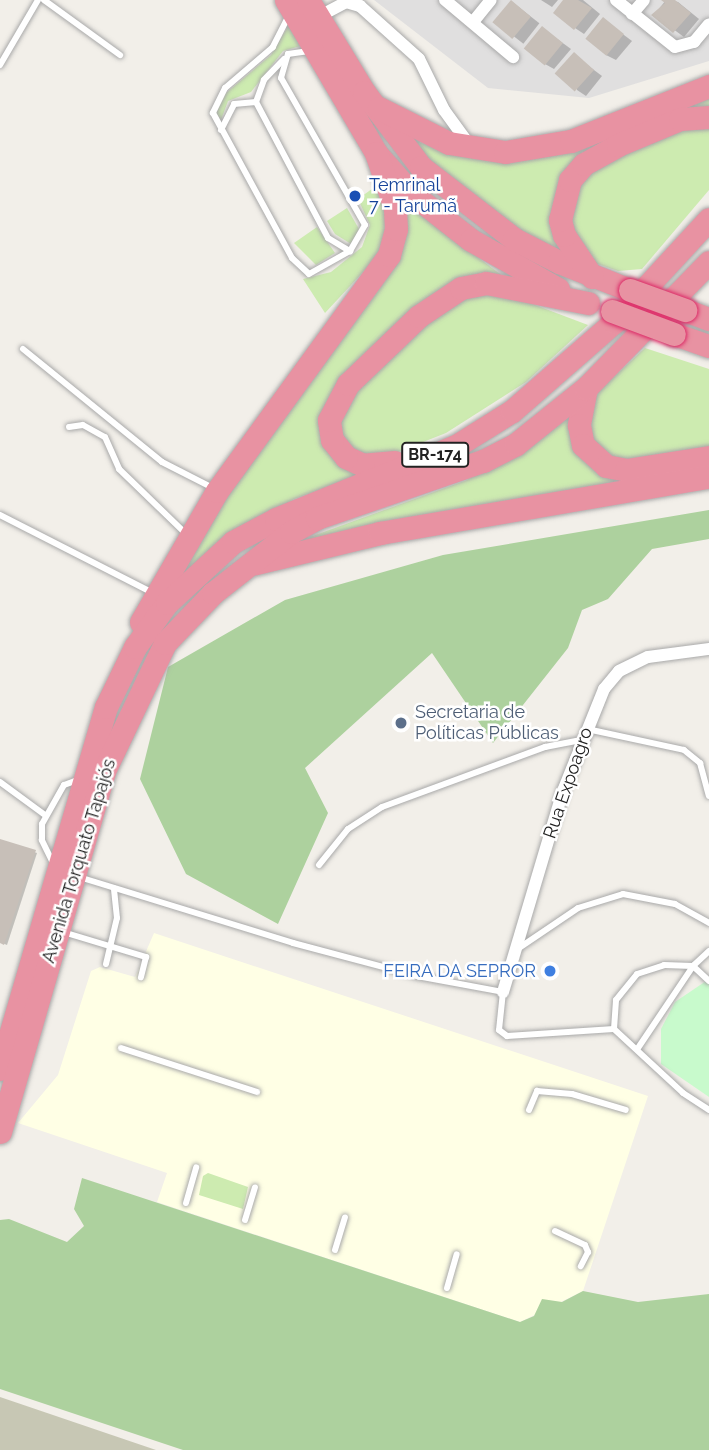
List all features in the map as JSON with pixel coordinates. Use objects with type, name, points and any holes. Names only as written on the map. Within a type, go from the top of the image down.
[{"type":"highway","points":[[301,6],[317,53],[376,153],[411,193],[439,217],[516,266],[587,303]]},
{"type":"highway","points":[[301,6],[421,167],[484,220],[592,276],[702,317]]},
{"type":"highway","points":[[373,104],[423,133],[474,150],[549,148],[709,86]]},
{"type":"highway","points":[[592,276],[564,235],[560,219],[570,180],[583,164],[631,139],[680,119],[709,117]]},
{"type":"highway","points":[[135,647],[141,622],[155,593],[217,491],[388,255],[396,229],[395,208],[376,153]]},
{"type":"highway","name":"Avenida Torquato Tapajós","points":[[0,1132],[58,930],[65,873],[83,779],[107,707],[135,647],[192,575],[233,542],[276,519],[456,446],[544,386],[614,322],[709,219]]},
{"type":"highway","name":"Avenida Torquato Tapajós","points":[[0,1069],[65,873],[104,771],[165,643],[243,566],[317,518],[451,473],[516,444],[586,388],[709,262]]},
{"type":"highway","points":[[456,446],[385,465],[363,465],[346,457],[332,440],[329,419],[337,399],[366,366],[419,316],[461,288],[501,284],[587,303],[709,346]]},
{"type":"highway","points":[[586,388],[579,425],[583,445],[606,466],[626,470],[709,457]]},
{"type":"highway","points":[[243,566],[359,537],[709,477]]},
{"type":"street","points":[[445,0],[513,57]]},
{"type":"street","points":[[473,22],[491,0]]},
{"type":"street","points":[[616,0],[675,47],[694,43],[709,24]]},
{"type":"street","points":[[632,14],[644,0]]},
{"type":"street","points":[[301,6],[363,3],[419,59],[444,110],[474,150]]},
{"type":"street","name":"Rua Expoagro","points":[[503,992],[584,735],[604,689],[619,671],[648,657],[709,649]]},
{"type":"lane","points":[[0,65],[38,0]]},
{"type":"lane","points":[[44,0],[120,55]]},
{"type":"lane","points":[[285,59],[281,78],[365,225],[350,251],[317,273],[300,267],[213,113],[217,101],[231,82],[273,47],[301,6]]},
{"type":"lane","points":[[317,53],[297,50],[285,59],[264,80],[256,102],[328,238],[350,251]]},
{"type":"lane","points":[[221,130],[234,104],[256,102]]},
{"type":"lane","points":[[23,349],[162,462],[217,491]]},
{"type":"lane","points":[[69,427],[83,425],[105,437],[119,469],[188,536]]},
{"type":"lane","points":[[0,515],[155,593]]},
{"type":"lane","points":[[319,865],[348,829],[382,807],[584,735],[684,750],[700,764],[709,796]]},
{"type":"lane","points":[[83,779],[64,785],[46,814],[42,840],[65,873],[326,953],[417,976],[503,992],[499,1030],[505,1035],[614,1029],[638,1048],[683,1093],[709,1110]]},
{"type":"lane","points":[[0,782],[46,814]]},
{"type":"lane","points":[[106,964],[117,918],[114,888]]},
{"type":"lane","points":[[517,949],[579,908],[623,894],[675,904],[709,923]]},
{"type":"lane","points":[[58,930],[146,957],[141,977]]},
{"type":"lane","points":[[638,1048],[694,966],[709,951]]},
{"type":"lane","points":[[614,1029],[616,1000],[637,974],[664,965],[685,965],[694,966],[709,981]]},
{"type":"lane","points":[[121,1048],[257,1092]]},
{"type":"lane","points":[[529,1110],[537,1091],[572,1094],[626,1110]]},
{"type":"lane","points":[[186,1203],[196,1167]]},
{"type":"lane","points":[[245,1220],[255,1187]]},
{"type":"lane","points":[[335,1250],[345,1218]]},
{"type":"lane","points":[[555,1231],[585,1245],[588,1251],[580,1266]]},
{"type":"lane","points":[[447,1288],[457,1254]]},
{"type":"shaded area","points":[[374,0],[709,0],[709,61],[589,98],[488,88]]},
{"type":"shaded area","points":[[154,933],[648,1096],[583,1291],[520,1322],[157,1202],[167,1173],[18,1123],[58,1075],[91,971],[100,967],[135,977]]},
{"type":"shaded area","points":[[0,1397],[156,1450],[0,1450]]},
{"type":"green space","points":[[290,23],[304,45],[283,51],[251,92],[228,101],[221,120],[216,113],[226,93],[271,55]]},
{"type":"green space","points":[[709,97],[709,111],[586,156],[562,252],[531,240],[443,176],[414,140],[444,152],[532,159],[570,152]]},
{"type":"green space","points":[[688,123],[709,124],[709,190],[642,269],[618,271],[595,263],[587,257],[567,215],[584,174]]},
{"type":"green space","points":[[376,186],[387,221],[378,256],[325,313],[303,279],[331,272],[362,247],[370,225],[358,199]]},
{"type":"green space","points":[[399,198],[508,280],[478,279],[326,403],[361,475],[294,499],[166,589],[190,543],[387,277]]},
{"type":"green space","points":[[347,208],[359,229],[351,244],[335,234],[327,221]]},
{"type":"green space","points":[[317,227],[335,253],[316,265],[294,243]]},
{"type":"green space","points":[[464,293],[506,294],[588,325],[526,382],[446,433],[380,459],[343,445],[336,412],[439,307]]},
{"type":"green space","points":[[645,348],[709,369],[709,449],[621,463],[590,443],[591,398]]},
{"type":"green space","points":[[570,411],[585,461],[709,463],[301,544],[310,537],[467,480]]},
{"type":"green space","points":[[709,510],[709,539],[652,549],[608,599],[582,610],[568,648],[493,743],[432,653],[305,768],[328,813],[278,924],[186,874],[140,779],[168,667],[285,600],[443,555]]},
{"type":"green space","points":[[709,979],[709,1097],[661,1064],[661,1029],[675,1002]]},
{"type":"green space","points":[[208,1173],[248,1187],[243,1209],[199,1195],[203,1176]]},
{"type":"green space","points":[[82,1178],[520,1322],[534,1316],[542,1299],[562,1302],[583,1291],[638,1302],[709,1294],[709,1450],[183,1450],[0,1389],[0,1220],[9,1219],[67,1242],[84,1226],[74,1209]]},
{"type":"building","points":[[511,0],[531,17],[512,39],[492,22]]},
{"type":"building","points":[[563,0],[578,0],[592,8],[574,30],[553,13]]},
{"type":"building","points":[[661,0],[675,0],[691,13],[673,33],[651,15],[665,3]]},
{"type":"building","points":[[603,17],[624,34],[606,56],[585,39]]},
{"type":"building","points":[[542,26],[563,43],[545,66],[524,49]]},
{"type":"building","points":[[574,52],[594,70],[575,92],[555,74]]},
{"type":"building","points":[[0,839],[36,850],[4,945],[0,943]]},
{"type":"place","name":"Temrinal 7 - Tarumã","points":[[355,196]]},
{"type":"place","name":"Secretaria de Políticas Públicas","points":[[401,723]]},
{"type":"place","name":"FEIRA DA SEPROR","points":[[550,971]]}]
